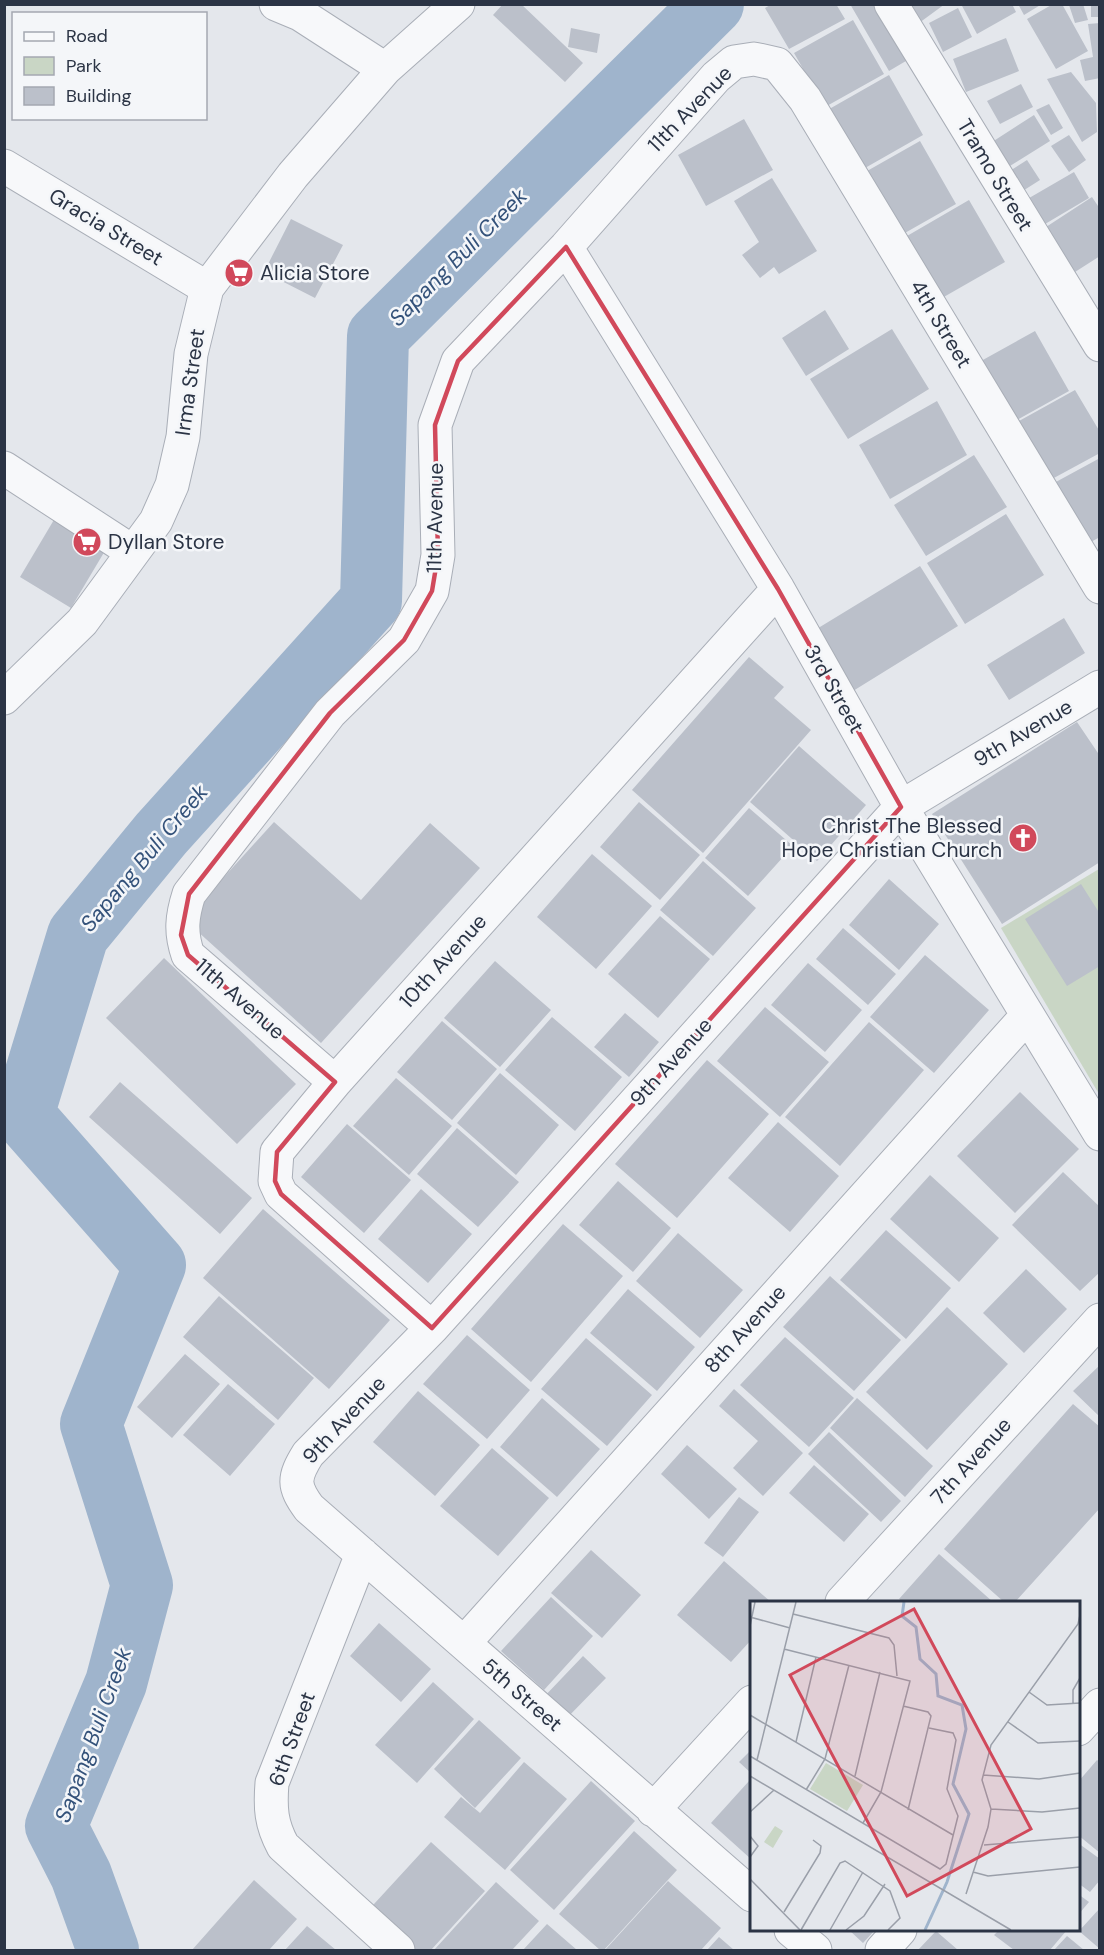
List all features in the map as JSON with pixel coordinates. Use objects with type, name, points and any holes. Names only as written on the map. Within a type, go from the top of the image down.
[{"type":"street","points":[[276,4],[300,14],[385,69]]},
{"type":"street","name":"Irma Street","points":[[4,698],[82,622],[156,521],[172,485],[183,437],[191,354],[207,288],[293,175],[385,69],[458,4]]},
{"type":"street","name":"Tramo Street","points":[[891,4],[1100,345]]},
{"type":"street","name":"11th Avenue","points":[[335,1082],[188,955],[181,935],[183,913],[189,894],[330,713],[404,640],[432,591],[438,555],[435,425],[458,361],[566,247],[716,76],[734,62],[754,59],[777,64]]},
{"type":"street","name":"4th Street","points":[[777,64],[805,99],[1100,586]]},
{"type":"street","name":"Gracia Street","points":[[4,166],[207,288]]},
{"type":"street","name":"3rd Street","points":[[566,247],[778,590],[901,807],[1100,1134]]},
{"type":"street","points":[[4,468],[133,552]]},
{"type":"street","name":"10th Avenue","points":[[432,1328],[281,1194],[275,1181],[277,1152],[335,1082],[778,590]]},
{"type":"street","name":"9th Avenue","points":[[296,1491],[297,1471],[308,1454],[432,1328],[901,807],[1100,687]]},
{"type":"street","name":"8th Avenue","points":[[464,1643],[1027,1016]]},
{"type":"street","name":"7th Avenue","points":[[843,1601],[1100,1320]]},
{"type":"street","name":"5th Street","points":[[296,1491],[309,1508],[750,1893]]},
{"type":"street","name":"6th Street","points":[[362,1554],[272,1783],[270,1808],[274,1829],[283,1846],[398,1950]]},
{"type":"street","points":[[653,1810],[750,1704]]},
{"type":"street","points":[[1080,1727],[1100,1705]]},
{"type":"street","points":[[793,1931],[815,1950]]},
{"type":"street","points":[[882,1950],[898,1931]]},
{"type":"highlighted area","points":[[566,247],[778,589],[901,807],[432,1328],[281,1194],[275,1181],[277,1152],[335,1082],[188,955],[181,935],[189,894],[330,713],[404,640],[432,591],[438,555],[435,425],[458,361]]},
{"type":"green space","points":[[1099,869],[1099,1094],[1001,928]]},
{"type":"building","points":[[503,4],[521,4],[583,63],[565,82],[493,15]]},
{"type":"building","points":[[772,4],[836,4],[845,19],[789,49],[765,8]]},
{"type":"building","points":[[850,4],[879,4],[911,58],[889,71]]},
{"type":"building","points":[[907,4],[945,4],[919,23]]},
{"type":"building","points":[[961,4],[1012,4],[1016,12],[977,34]]},
{"type":"building","points":[[1018,4],[1042,4],[1024,15]]},
{"type":"building","points":[[1053,4],[1062,4],[1088,51],[1056,69],[1027,19]]},
{"type":"building","points":[[1083,4],[1088,20],[1075,23],[1069,5]]},
{"type":"building","points":[[1091,4],[1100,4],[1100,17],[1091,17]]},
{"type":"building","points":[[958,8],[972,37],[943,52],[929,23]]},
{"type":"building","points":[[853,20],[884,74],[825,107],[794,53]]},
{"type":"building","points":[[1100,23],[1100,78],[1085,81],[1080,60],[1093,57],[1088,24]]},
{"type":"building","points":[[571,28],[600,34],[597,53],[568,47]]},
{"type":"building","points":[[1006,38],[1019,71],[966,92],[953,59]]},
{"type":"building","points":[[1071,72],[1096,103],[1097,132],[1082,142],[1047,79]]},
{"type":"building","points":[[889,75],[923,135],[858,172],[824,112]]},
{"type":"building","points":[[1021,84],[1033,107],[1000,124],[987,101]]},
{"type":"building","points":[[1049,104],[1063,128],[1051,135],[1036,110]]},
{"type":"building","points":[[1034,115],[1050,141],[1005,169],[989,144]]},
{"type":"building","points":[[744,119],[773,170],[706,206],[678,155]]},
{"type":"building","points":[[1069,135],[1086,160],[1069,172],[1051,146]]},
{"type":"building","points":[[920,141],[956,204],[896,238],[860,175]]},
{"type":"building","points":[[1027,160],[1040,180],[1015,196],[1002,176]]},
{"type":"building","points":[[1074,172],[1089,198],[1040,227],[1024,201]]},
{"type":"building","points":[[772,178],[817,251],[779,274],[774,267],[760,278],[742,255],[759,242],[734,201]]},
{"type":"building","points":[[1092,197],[1100,209],[1100,256],[1075,272],[1046,227]]},
{"type":"building","points":[[969,200],[1005,262],[942,298],[907,236]]},
{"type":"building","points":[[291,219],[343,245],[315,298],[264,272]]},
{"type":"building","points":[[825,310],[849,349],[806,376],[782,338]]},
{"type":"building","points":[[892,329],[929,389],[848,439],[810,379]]},
{"type":"building","points":[[1035,331],[1069,391],[1015,421],[981,361]]},
{"type":"building","points":[[1075,390],[1100,432],[1100,453],[1052,479],[1019,421]]},
{"type":"building","points":[[937,401],[967,455],[890,499],[859,445]]},
{"type":"building","points":[[974,455],[1007,507],[926,556],[894,505]]},
{"type":"building","points":[[1100,458],[1100,537],[1087,544],[1054,483]]},
{"type":"building","points":[[58,513],[109,544],[71,608],[20,577]]},
{"type":"building","points":[[1006,514],[1044,575],[965,624],[927,563]]},
{"type":"building","points":[[920,566],[958,626],[853,691],[815,630]]},
{"type":"building","points":[[1064,618],[1085,653],[1009,700],[987,665]]},
{"type":"building","points":[[749,657],[784,687],[774,698],[811,730],[703,853],[632,790]]},
{"type":"building","name":"Christ The Blessed Hope Christian Church","points":[[1077,722],[1100,756],[1100,862],[1002,924],[932,814]]},
{"type":"building","points":[[799,746],[866,805],[817,861],[750,802]]},
{"type":"building","points":[[639,802],[700,855],[660,900],[600,847]]},
{"type":"building","points":[[749,808],[793,846],[748,896],[705,858]]},
{"type":"building","points":[[274,822],[361,900],[430,823],[480,868],[321,1043],[185,920]]},
{"type":"building","points":[[592,854],[652,906],[596,969],[537,917]]},
{"type":"building","points":[[703,861],[756,908],[713,956],[660,910]]},
{"type":"building","points":[[889,879],[939,924],[899,970],[849,925]]},
{"type":"building","points":[[1081,884],[1100,914],[1100,966],[1067,986],[1025,919]]},
{"type":"building","points":[[660,916],[710,959],[658,1018],[608,974]]},
{"type":"building","points":[[843,928],[896,974],[868,1005],[816,959]]},
{"type":"building","points":[[925,955],[989,1010],[934,1073],[870,1017]]},
{"type":"building","points":[[164,958],[296,1084],[237,1144],[106,1018]]},
{"type":"building","points":[[495,961],[551,1010],[500,1067],[444,1018]]},
{"type":"building","points":[[808,963],[862,1010],[825,1052],[771,1005]]},
{"type":"building","points":[[765,1007],[829,1062],[780,1117],[717,1061]]},
{"type":"building","points":[[625,1013],[659,1042],[629,1077],[594,1047]]},
{"type":"building","points":[[552,1017],[622,1077],[575,1131],[505,1070]]},
{"type":"building","points":[[442,1021],[497,1069],[452,1120],[397,1072]]},
{"type":"building","points":[[869,1022],[924,1070],[840,1166],[785,1117]]},
{"type":"building","points":[[707,1060],[769,1114],[677,1218],[615,1164]]},
{"type":"building","points":[[500,1073],[559,1125],[516,1175],[457,1123]]},
{"type":"building","points":[[396,1078],[452,1126],[409,1175],[353,1126]]},
{"type":"building","points":[[120,1082],[252,1198],[220,1234],[89,1117]]},
{"type":"building","points":[[1020,1092],[1079,1149],[1015,1213],[957,1156]]},
{"type":"building","points":[[778,1122],[839,1176],[790,1232],[728,1178]]},
{"type":"building","points":[[347,1124],[411,1180],[364,1233],[301,1177]]},
{"type":"building","points":[[457,1128],[519,1182],[478,1227],[417,1174]]},
{"type":"building","points":[[1063,1172],[1100,1207],[1100,1272],[1080,1291],[1012,1225]]},
{"type":"building","points":[[930,1175],[999,1238],[959,1282],[890,1219]]},
{"type":"building","points":[[618,1181],[671,1228],[633,1272],[579,1225]]},
{"type":"building","points":[[421,1189],[472,1234],[428,1283],[378,1239]]},
{"type":"building","points":[[263,1209],[390,1320],[329,1389],[203,1278]]},
{"type":"building","points":[[563,1224],[623,1276],[531,1382],[471,1329]]},
{"type":"building","points":[[886,1230],[951,1288],[906,1339],[840,1280]]},
{"type":"building","points":[[678,1233],[743,1290],[700,1338],[636,1281]]},
{"type":"building","points":[[1026,1269],[1067,1309],[1024,1353],[983,1313]]},
{"type":"building","points":[[830,1276],[901,1340],[854,1391],[783,1327]]},
{"type":"building","points":[[628,1289],[695,1347],[657,1391],[590,1333]]},
{"type":"building","points":[[219,1296],[314,1378],[278,1420],[183,1337]]},
{"type":"building","points":[[947,1307],[1008,1364],[927,1450],[866,1392]]},
{"type":"building","points":[[467,1335],[530,1390],[487,1439],[423,1384]]},
{"type":"building","points":[[785,1337],[854,1398],[809,1447],[740,1385]]},
{"type":"building","points":[[586,1338],[652,1395],[607,1446],[541,1389]]},
{"type":"building","points":[[185,1354],[220,1384],[172,1438],[137,1407]]},
{"type":"building","points":[[1100,1365],[1100,1417],[1073,1391]]},
{"type":"building","points":[[228,1384],[275,1424],[230,1476],[183,1435]]},
{"type":"building","points":[[734,1389],[803,1453],[763,1496],[733,1468],[758,1441],[719,1406]]},
{"type":"building","points":[[418,1391],[480,1445],[435,1496],[373,1442]]},
{"type":"building","points":[[542,1398],[600,1449],[557,1497],[500,1447]]},
{"type":"building","points":[[857,1398],[933,1466],[905,1497],[830,1428]]},
{"type":"building","points":[[1073,1404],[1100,1427],[1100,1508],[1016,1601],[1003,1601],[944,1549]]},
{"type":"building","points":[[829,1432],[901,1501],[881,1522],[808,1454]]},
{"type":"building","points":[[687,1445],[737,1489],[709,1519],[661,1474]]},
{"type":"building","points":[[492,1448],[549,1498],[498,1556],[440,1506]]},
{"type":"building","points":[[814,1465],[869,1514],[844,1542],[789,1493]]},
{"type":"building","points":[[739,1497],[759,1512],[723,1557],[704,1543]]},
{"type":"building","points":[[591,1550],[641,1595],[602,1638],[551,1593]]},
{"type":"building","points":[[939,1554],[992,1601],[902,1601],[899,1599]]},
{"type":"building","points":[[724,1561],[770,1601],[750,1601],[750,1641],[731,1662],[677,1615]]},
{"type":"building","points":[[551,1597],[593,1636],[544,1690],[501,1651]]},
{"type":"building","points":[[379,1623],[431,1669],[401,1702],[350,1656]]},
{"type":"building","points":[[583,1656],[606,1678],[564,1721],[541,1700]]},
{"type":"building","points":[[433,1682],[474,1719],[417,1783],[375,1745]]},
{"type":"building","points":[[479,1720],[521,1758],[475,1808],[434,1769]]},
{"type":"building","points":[[750,1751],[750,1772],[739,1762]]},
{"type":"building","points":[[1097,1760],[1100,1762],[1100,1853],[1080,1837],[1080,1780]]},
{"type":"building","points":[[524,1762],[567,1799],[505,1870],[444,1817],[461,1797],[480,1813]]},
{"type":"building","points":[[591,1781],[635,1821],[554,1910],[510,1870]]},
{"type":"building","points":[[749,1781],[750,1858],[711,1823]]},
{"type":"building","points":[[634,1831],[677,1870],[604,1950],[600,1950],[559,1914]]},
{"type":"building","points":[[431,1842],[485,1891],[431,1950],[402,1950],[363,1916]]},
{"type":"building","points":[[1080,1844],[1100,1859],[1100,1880],[1090,1892],[1080,1884]]},
{"type":"building","points":[[254,1880],[297,1919],[269,1950],[192,1950]]},
{"type":"building","points":[[668,1881],[721,1928],[701,1950],[605,1950]]},
{"type":"building","points":[[496,1882],[539,1921],[512,1950],[434,1950]]},
{"type":"building","points":[[1080,1895],[1089,1902],[1080,1913]]},
{"type":"building","points":[[1100,1908],[1100,1949],[1080,1930]]},
{"type":"building","points":[[547,1924],[577,1950],[523,1950]]},
{"type":"building","points":[[307,1926],[336,1950],[285,1950]]},
{"type":"building","points":[[850,1931],[874,1931],[863,1943]]},
{"type":"building","points":[[936,1931],[958,1950],[918,1950]]},
{"type":"building","points":[[998,1931],[1066,1931],[1050,1950],[1014,1950],[994,1935]]},
{"type":"building","points":[[1067,1936],[1084,1950],[1054,1950]]},
{"type":"building","points":[[719,1937],[734,1950],[707,1950]]},
{"type":"waterway","name":"Sapang Buli Creek","points":[[108,1950],[81,1875],[56,1826],[116,1683],[142,1585],[91,1424],[155,1265],[23,1115],[78,935],[161,834],[371,601],[378,336],[713,4]]},
{"type":"place","name":"Alicia Store","points":[[239,273]]},
{"type":"place","name":"Dyllan Store","points":[[87,542]]},
{"type":"place","name":"Christ The Blessed Hope Christian Church","points":[[1023,838]]}]
